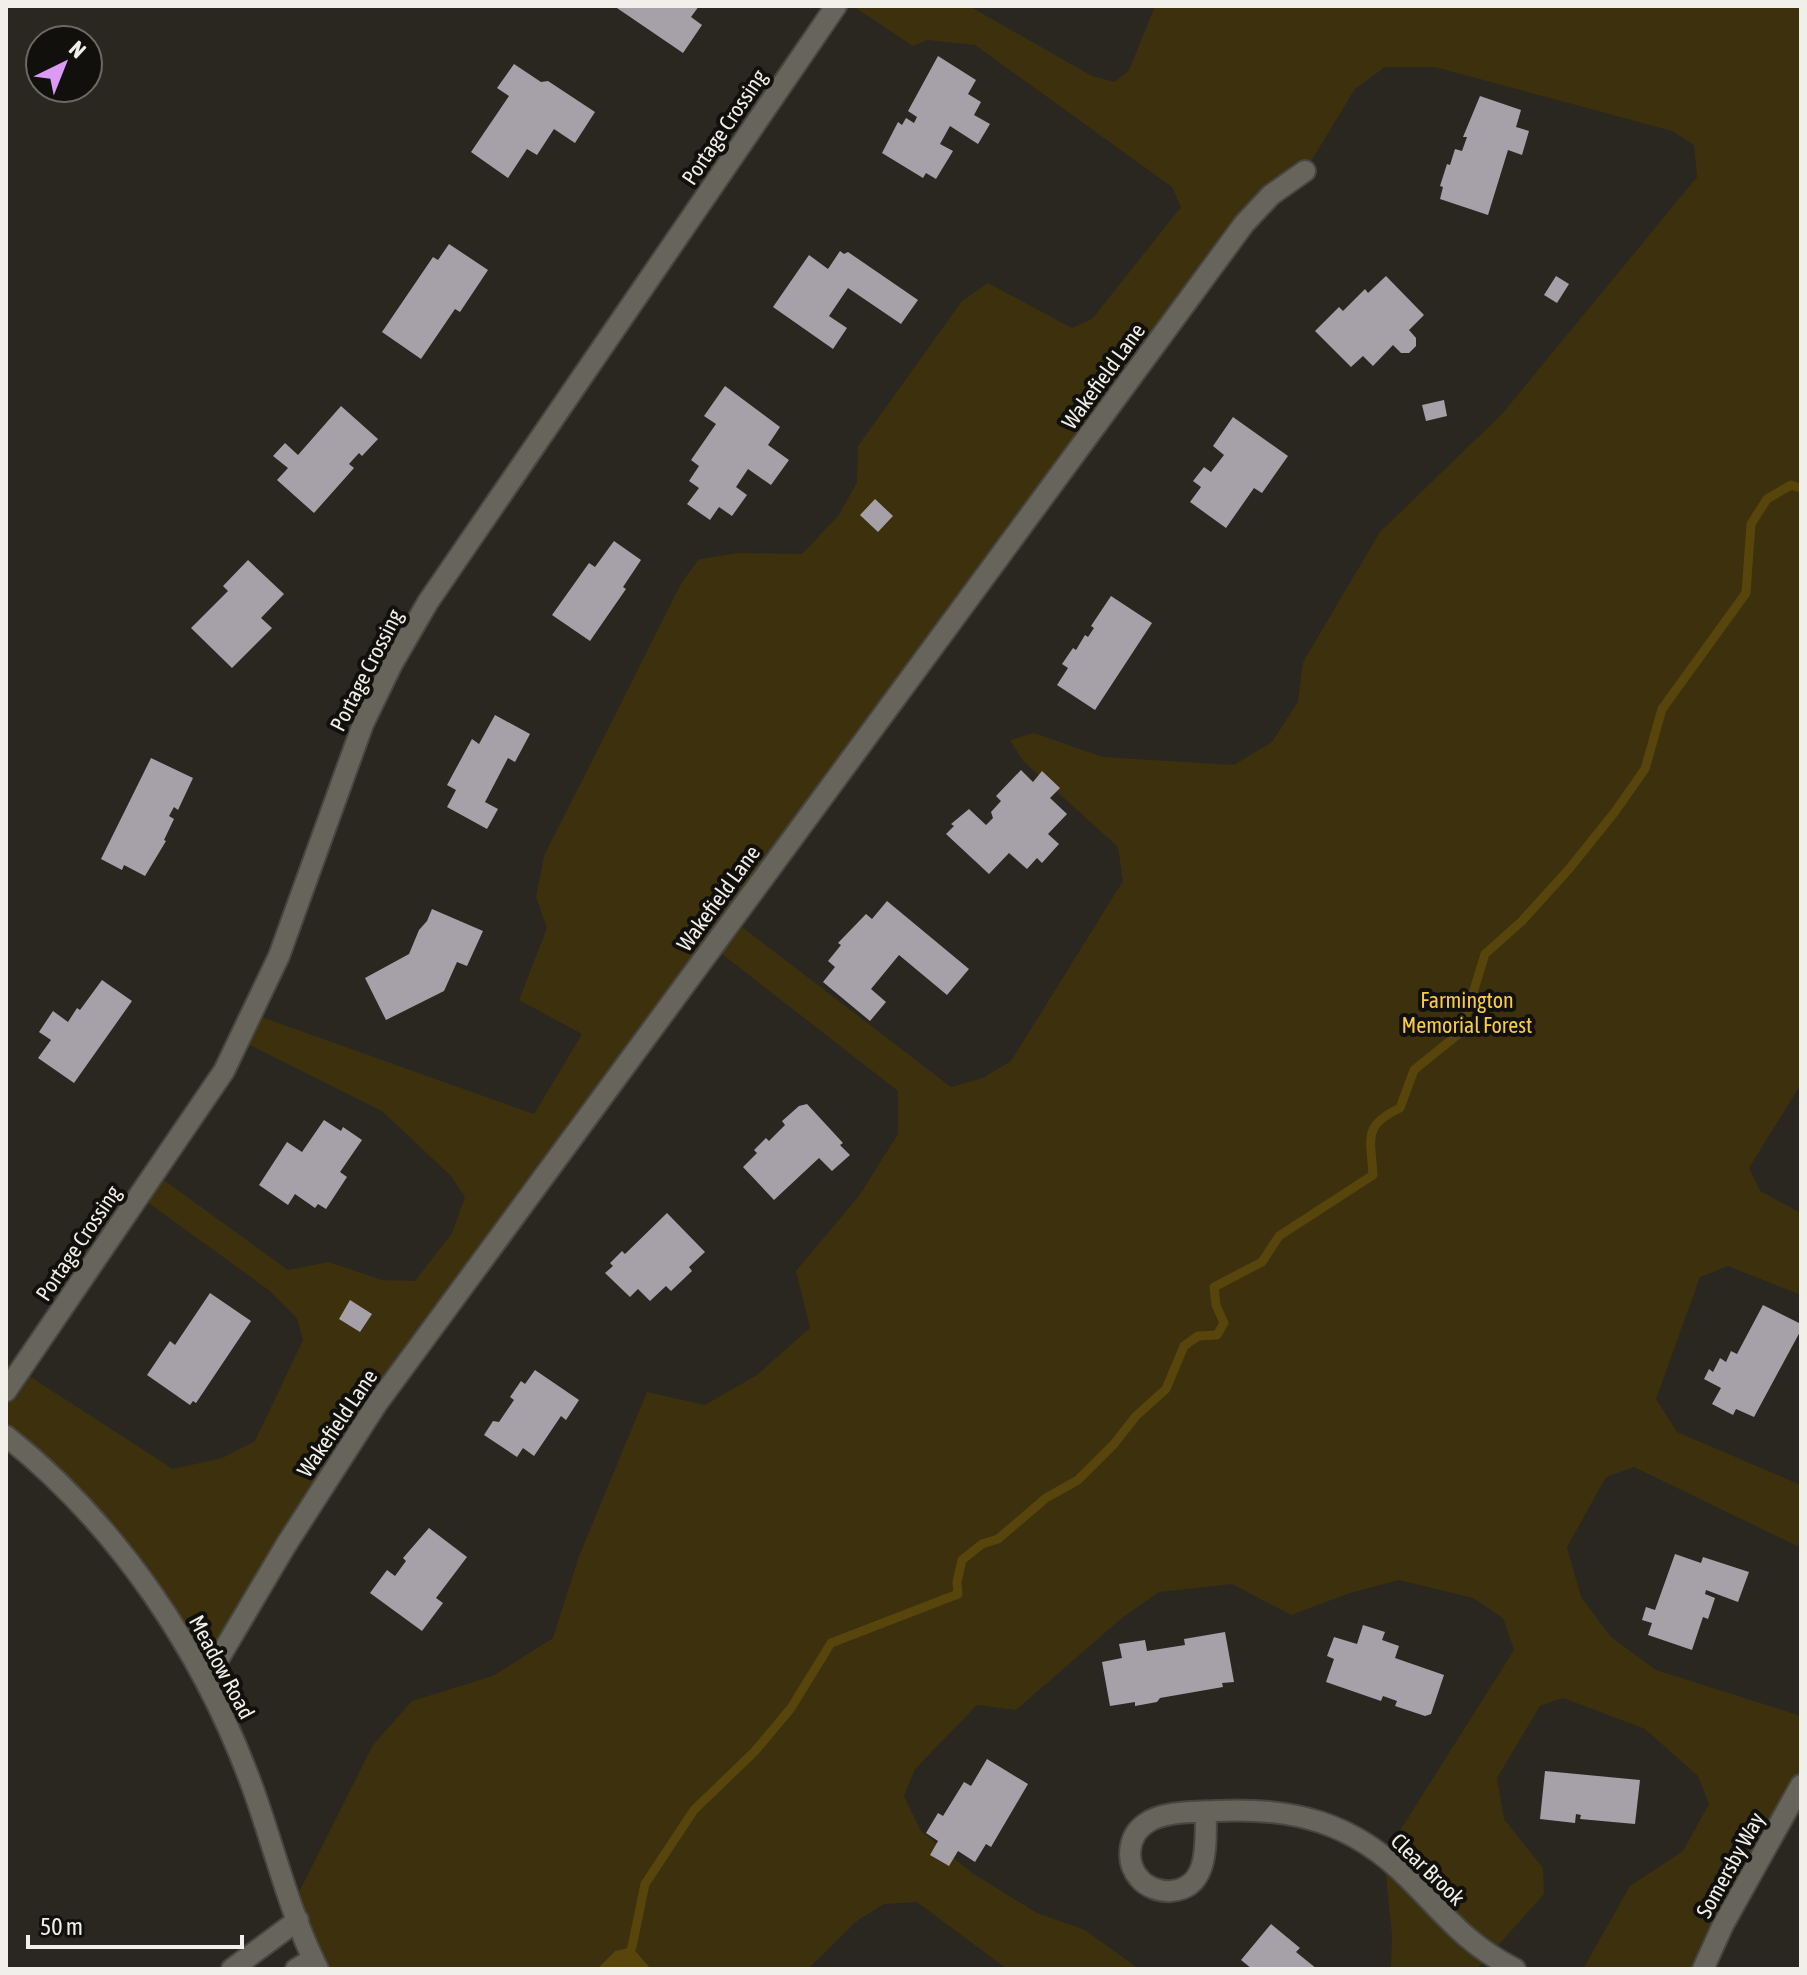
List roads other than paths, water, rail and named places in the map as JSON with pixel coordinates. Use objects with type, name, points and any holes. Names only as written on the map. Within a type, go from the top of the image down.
[{"type":"street","name":"Portage Crossing","points":[[6,1391],[224,1071],[279,956],[363,724],[392,664],[428,602],[836,6]]},
{"type":"street","name":"Wakefield Lane","points":[[206,1680],[286,1545],[394,1379],[1244,224],[1271,195],[1305,171]]},
{"type":"street","name":"Meadow Road","points":[[6,1436],[34,1458],[87,1512],[129,1562],[206,1680],[227,1721],[251,1784],[298,1920],[309,1966]]},
{"type":"street","name":"Somersby Way","points":[[1703,1969],[1723,1925],[1801,1785]]},
{"type":"street","name":"Clear Brook","points":[[1206,1812],[1204,1861],[1200,1873],[1191,1883],[1181,1889],[1158,1890],[1138,1877],[1130,1856],[1131,1844],[1144,1824],[1155,1818],[1206,1812],[1275,1810],[1336,1827],[1384,1856],[1460,1935],[1490,1957],[1515,1969]]},
{"type":"street","points":[[232,1969],[298,1920]]},
{"type":"waterway","points":[[622,1969],[632,1947],[645,1884],[694,1810],[755,1751],[791,1708],[831,1643],[958,1594],[962,1560],[982,1544],[998,1539],[1046,1498],[1078,1480],[1114,1444],[1136,1416],[1166,1389],[1184,1346],[1198,1336],[1217,1335],[1224,1323],[1216,1305],[1214,1287],[1262,1262],[1279,1236],[1373,1175],[1371,1142],[1374,1127],[1400,1108],[1414,1070],[1461,1032],[1485,954],[1522,921],[1569,869],[1645,769],[1662,709],[1746,593],[1751,524],[1767,499],[1791,485],[1801,488]]},
{"type":"park label","name":"Farmington Memorial Forest","points":[[1467,1012]]}]
